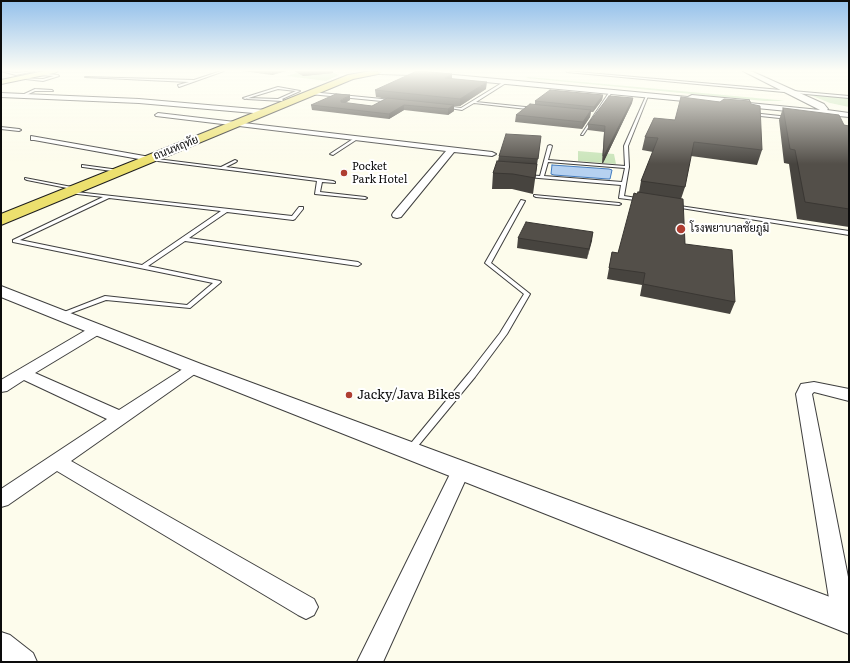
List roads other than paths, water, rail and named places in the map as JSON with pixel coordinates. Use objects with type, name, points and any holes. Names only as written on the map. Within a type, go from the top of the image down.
[{"type":"main road","name":"ถนนหฤทัย","points":[[1,220],[266,112],[282,102]]},
{"type":"street","points":[[160,102],[266,112]]},
{"type":"street","points":[[730,102],[826,114],[849,115]]},
{"type":"street","points":[[751,102],[786,104],[800,102]]},
{"type":"street","points":[[751,102],[826,114],[849,111]]},
{"type":"street","points":[[812,102],[821,106],[826,114]]},
{"type":"street","points":[[820,102],[849,111]]},
{"type":"street","points":[[158,115],[237,123],[492,154]]},
{"type":"street","points":[[34,138],[150,159]]},
{"type":"street","points":[[397,215],[451,150]]},
{"type":"street","points":[[1,291],[194,368],[847,618]]},
{"type":"street","points":[[1,387],[98,329]]},
{"type":"street","points":[[1,499],[58,462],[119,417],[194,368]]},
{"type":"street","points":[[23,374],[119,417]]},
{"type":"street","points":[[847,618],[804,394],[808,388],[814,387],[849,395]]},
{"type":"street","points":[[58,462],[306,607]]},
{"type":"street","points":[[370,662],[461,470]]},
{"type":"street","points":[[1,644],[24,662]]},
{"type":"lane","points":[[382,104],[385,102]]},
{"type":"lane","points":[[440,106],[462,109],[472,102],[541,109]]},
{"type":"lane","points":[[582,134],[604,102]]},
{"type":"lane","points":[[644,201],[621,197],[627,167],[626,146],[645,102]]},
{"type":"lane","points":[[587,114],[595,115]]},
{"type":"lane","points":[[749,114],[795,119]]},
{"type":"lane","points":[[1,128],[19,130]]},
{"type":"lane","points":[[332,154],[357,138]]},
{"type":"lane","points":[[542,177],[550,146]]},
{"type":"lane","points":[[150,159],[333,182]]},
{"type":"lane","points":[[222,168],[235,161]]},
{"type":"lane","points":[[546,161],[627,167]]},
{"type":"lane","points":[[83,166],[120,171]]},
{"type":"lane","points":[[519,175],[624,184]]},
{"type":"lane","points":[[27,178],[73,191],[108,197],[293,218],[301,208]]},
{"type":"lane","points":[[320,180],[317,193],[365,198]]},
{"type":"lane","points":[[536,196],[619,204]]},
{"type":"lane","points":[[61,315],[105,298],[188,308],[218,282],[15,241],[108,197]]},
{"type":"lane","points":[[410,450],[472,375],[503,334],[528,294],[488,263],[523,201]]},
{"type":"lane","points":[[668,204],[849,233]]},
{"type":"lane","points":[[144,266],[226,210]]},
{"type":"lane","points":[[185,239],[358,264]]},
{"type":"water","points":[[552,165],[612,170],[610,179],[554,175],[551,174]]},
{"type":"place","name":"Pocket Park Hotel","points":[[344,173]]},
{"type":"place","name":"โรงพยาบาลชัยภูมิ","points":[[681,229]]},
{"type":"place","name":"Jacky/Java Bikes","points":[[349,395]]}]
